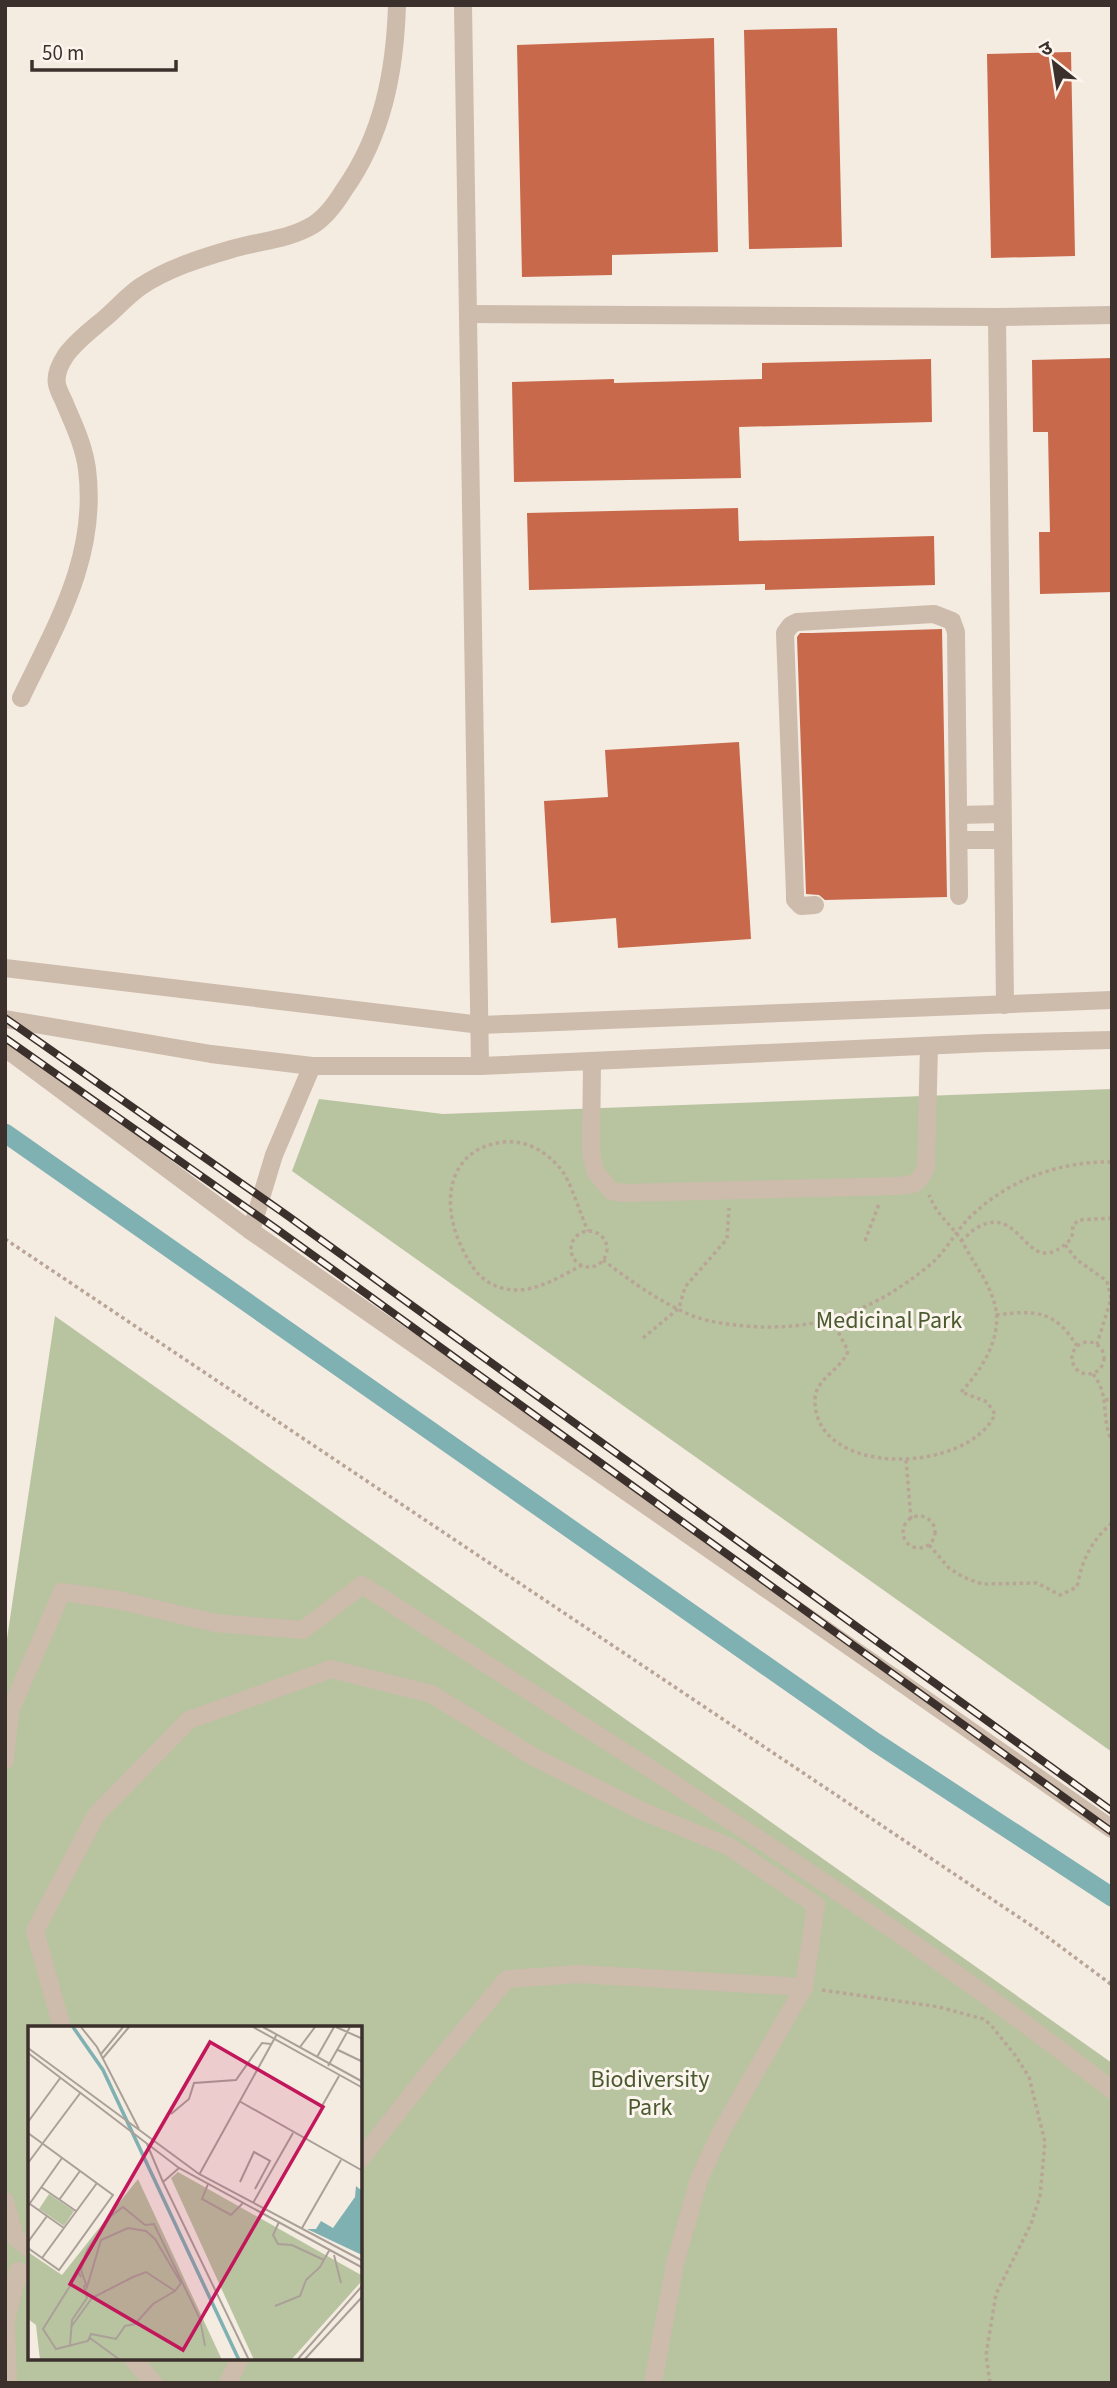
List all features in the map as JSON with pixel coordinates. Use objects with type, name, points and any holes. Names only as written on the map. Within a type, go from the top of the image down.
[{"type":"street","points":[[21,698],[66,604],[84,547],[88,509],[87,469],[81,441],[57,384],[57,370],[79,341],[137,288],[158,276],[233,248],[286,237],[314,225],[332,209],[357,172],[372,141],[384,106],[394,58],[397,5]]},
{"type":"street","points":[[463,5],[480,1066]]},
{"type":"street","points":[[469,314],[997,317],[1112,315]]},
{"type":"street","points":[[997,317],[1005,1005]]},
{"type":"street","points":[[815,905],[801,906],[795,894],[785,634],[791,625],[797,622],[934,614],[952,621],[956,632],[959,896]]},
{"type":"street","points":[[958,814],[1002,814]]},
{"type":"street","points":[[958,840],[1003,840]]},
{"type":"street","points":[[5,968],[481,1025],[1112,1000]]},
{"type":"street","points":[[5,1019],[211,1054],[312,1066],[480,1066],[1112,1040]]},
{"type":"street","points":[[592,1061],[591,1153],[595,1171],[611,1191],[624,1193],[913,1185],[922,1179],[926,1167],[929,1139],[929,1046]]},
{"type":"street","points":[[5,1048],[251,1231],[1112,1829]]},
{"type":"street","points":[[251,1231],[274,1155],[312,1066]]},
{"type":"street","points":[[5,1760],[10,1710],[62,1592],[118,1600],[215,1623],[303,1630],[362,1585],[833,1887],[1112,2090]]},
{"type":"street","points":[[61,2026],[36,1931],[96,1815],[189,1720],[331,1669],[431,1694],[534,1757],[642,1811],[730,1847],[816,1905],[804,1987],[721,2132],[699,2179],[675,2264],[653,2383]]},
{"type":"street","points":[[362,2157],[507,1979],[578,1975],[804,1987]]},
{"type":"street","points":[[5,2201],[15,2237],[28,2247]]},
{"type":"street","points":[[8,2383],[6,2320],[18,2271],[28,2275]]},
{"type":"street","points":[[134,2360],[154,2383]]},
{"type":"street","points":[[228,2383],[239,2360]]},
{"type":"path","points":[[582,1265],[551,1282],[526,1290],[501,1288],[474,1272],[456,1237],[449,1210],[450,1192],[456,1172],[470,1155],[490,1144],[513,1141],[533,1145],[561,1169],[588,1231]]},
{"type":"path","points":[[603,1260],[636,1285],[679,1308],[711,1321],[764,1328],[797,1327],[832,1320],[861,1309],[893,1292],[933,1262],[990,1199],[1023,1178],[1089,1161],[1112,1162]]},
{"type":"path","points":[[832,1320],[848,1351],[839,1367],[817,1388],[815,1397],[816,1414],[831,1439],[863,1455],[906,1460],[949,1452],[979,1436],[991,1424],[995,1414],[987,1402],[961,1392],[976,1376],[987,1358],[996,1328],[996,1307],[987,1283],[961,1241],[934,1206],[922,1179]]},
{"type":"path","points":[[865,1241],[885,1186]]},
{"type":"path","points":[[643,1338],[679,1308],[685,1287],[727,1239],[730,1190]]},
{"type":"path","points":[[961,1241],[978,1227],[996,1222],[1009,1225],[1030,1248],[1041,1253],[1054,1251],[1065,1245],[1073,1238],[1073,1225],[1079,1220],[1112,1218]]},
{"type":"path","points":[[588,1231],[599,1235],[606,1244],[606,1255],[593,1266],[582,1265],[573,1258],[571,1246],[577,1236],[588,1231]]},
{"type":"path","points":[[5,1240],[1026,1922],[1112,1986]]},
{"type":"path","points":[[1065,1245],[1077,1260],[1107,1281],[1111,1299],[1097,1344]]},
{"type":"path","points":[[996,1315],[1040,1313],[1055,1319],[1067,1330],[1077,1346]]},
{"type":"path","points":[[1087,1342],[1097,1344],[1104,1352],[1102,1368],[1093,1374],[1083,1374],[1074,1367],[1072,1356],[1077,1346],[1087,1342]]},
{"type":"path","points":[[1093,1374],[1102,1385],[1105,1400],[1104,1420],[1112,1442]]},
{"type":"path","points":[[1105,1400],[1112,1399]]},
{"type":"path","points":[[906,1460],[911,1519]]},
{"type":"path","points":[[921,1517],[930,1521],[935,1531],[933,1541],[929,1545],[919,1548],[909,1546],[906,1542],[904,1527],[911,1519],[921,1517]]},
{"type":"path","points":[[929,1545],[948,1568],[963,1577],[982,1584],[1037,1583],[1060,1595],[1077,1587],[1082,1563],[1093,1542],[1112,1523]]},
{"type":"path","points":[[804,1987],[939,2007],[984,2019],[1015,2055],[1029,2077],[1045,2142],[1040,2196],[1031,2224],[996,2294],[986,2355],[990,2383]]},
{"type":"green space","name":"Medicinal Park","points":[[1112,1089],[1112,1752],[292,1171],[319,1099],[443,1114]]},
{"type":"green space","name":"Biodiversity Park","points":[[55,1316],[1112,2063],[1112,2383],[5,2383],[5,1652]]},
{"type":"building","points":[[837,28],[842,247],[749,249],[744,30]]},
{"type":"building","points":[[714,38],[718,252],[612,255],[612,275],[522,277],[517,45]]},
{"type":"building","points":[[1071,52],[1075,256],[991,258],[987,54]]},
{"type":"building","points":[[1112,358],[1112,592],[1040,594],[1039,532],[1050,532],[1048,432],[1033,432],[1032,360]]},
{"type":"building","points":[[931,359],[932,422],[739,427],[741,478],[514,482],[512,382],[614,379],[614,383],[762,379],[762,363]]},
{"type":"building","points":[[738,508],[739,541],[934,536],[935,585],[765,590],[765,584],[529,590],[527,513]]},
{"type":"building","points":[[942,629],[947,897],[825,900],[819,895],[806,894],[797,637],[800,633]]},
{"type":"building","points":[[739,742],[751,939],[618,948],[616,918],[551,923],[544,801],[608,797],[605,750]]},
{"type":"waterway","points":[[5,1133],[875,1742],[1112,1897]]},
{"type":"railway","points":[[5,1018],[288,1216],[1112,1811]]},
{"type":"railway","points":[[5,1038],[278,1230],[1112,1832]]}]
